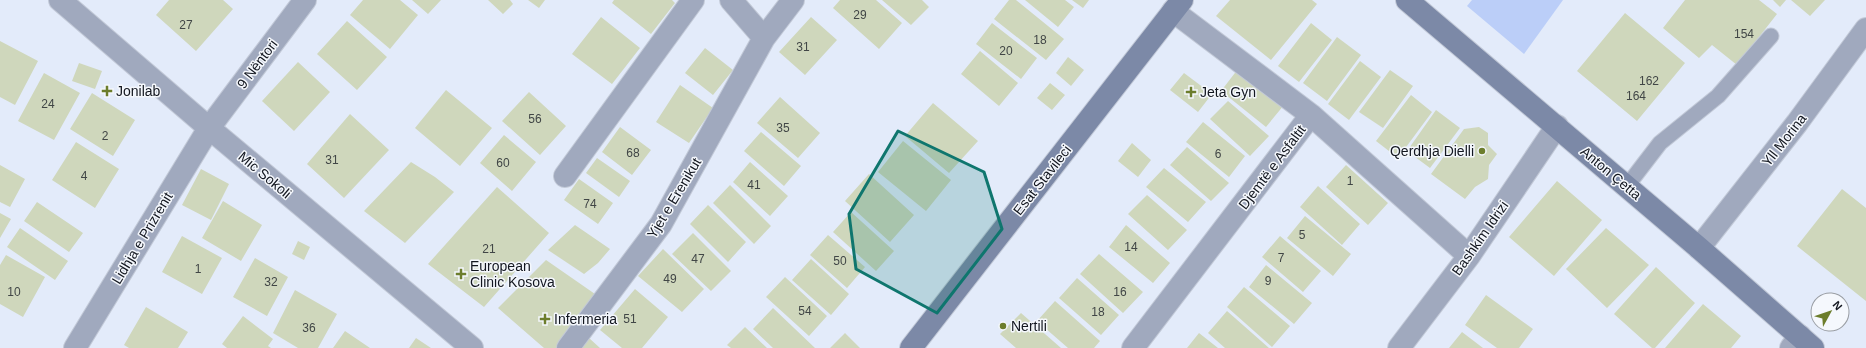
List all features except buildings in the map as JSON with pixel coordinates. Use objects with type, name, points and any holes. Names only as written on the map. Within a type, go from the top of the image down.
[{"type":"street","name":"Mic Sokoli","points":[[60,0],[209,128],[472,348]]},
{"type":"street","name":"9 Nëntori","points":[[209,128],[305,0]]},
{"type":"street","points":[[565,176],[693,0]]},
{"type":"street","points":[[731,0],[764,38]]},
{"type":"street","name":"Yjet e Erenikut","points":[[568,348],[661,224],[764,38],[793,0]]},
{"type":"street","name":"Anton Çetta","points":[[1407,0],[1700,248],[1801,344]]},
{"type":"street","name":"Esat Stavileci","points":[[911,348],[1177,6],[1311,115]]},
{"type":"street","name":"Yll Morina","points":[[1700,248],[1797,123],[1866,29]]},
{"type":"street","name":"Djemtë e Asfaltit","points":[[1134,348],[1311,115],[1469,256]]},
{"type":"street","name":"Bashkim Idrizi","points":[[1399,348],[1469,256],[1557,126]]},
{"type":"street","name":"Lidhja e Prizrenit","points":[[75,348],[209,128]]},
{"type":"lane","points":[[1627,186],[1660,143],[1718,96],[1771,36]]},
{"type":"highlighted area","points":[[898,131],[984,172],[1002,229],[937,313],[856,269],[849,214]]},
{"type":"shaded area","points":[[1472,0],[1563,0],[1524,54],[1467,6]]},
{"type":"place","name":"Jonilab","points":[[107,91]]},
{"type":"place","name":"Jeta Gyn","points":[[1191,92]]},
{"type":"place","name":"Qerdhja Dielli","points":[[1482,151]]},
{"type":"place","name":"European Clinic Kosova","points":[[461,274]]},
{"type":"place","name":"Infermeria","points":[[545,319]]},
{"type":"place","name":"Nertili","points":[[1003,326]]}]
